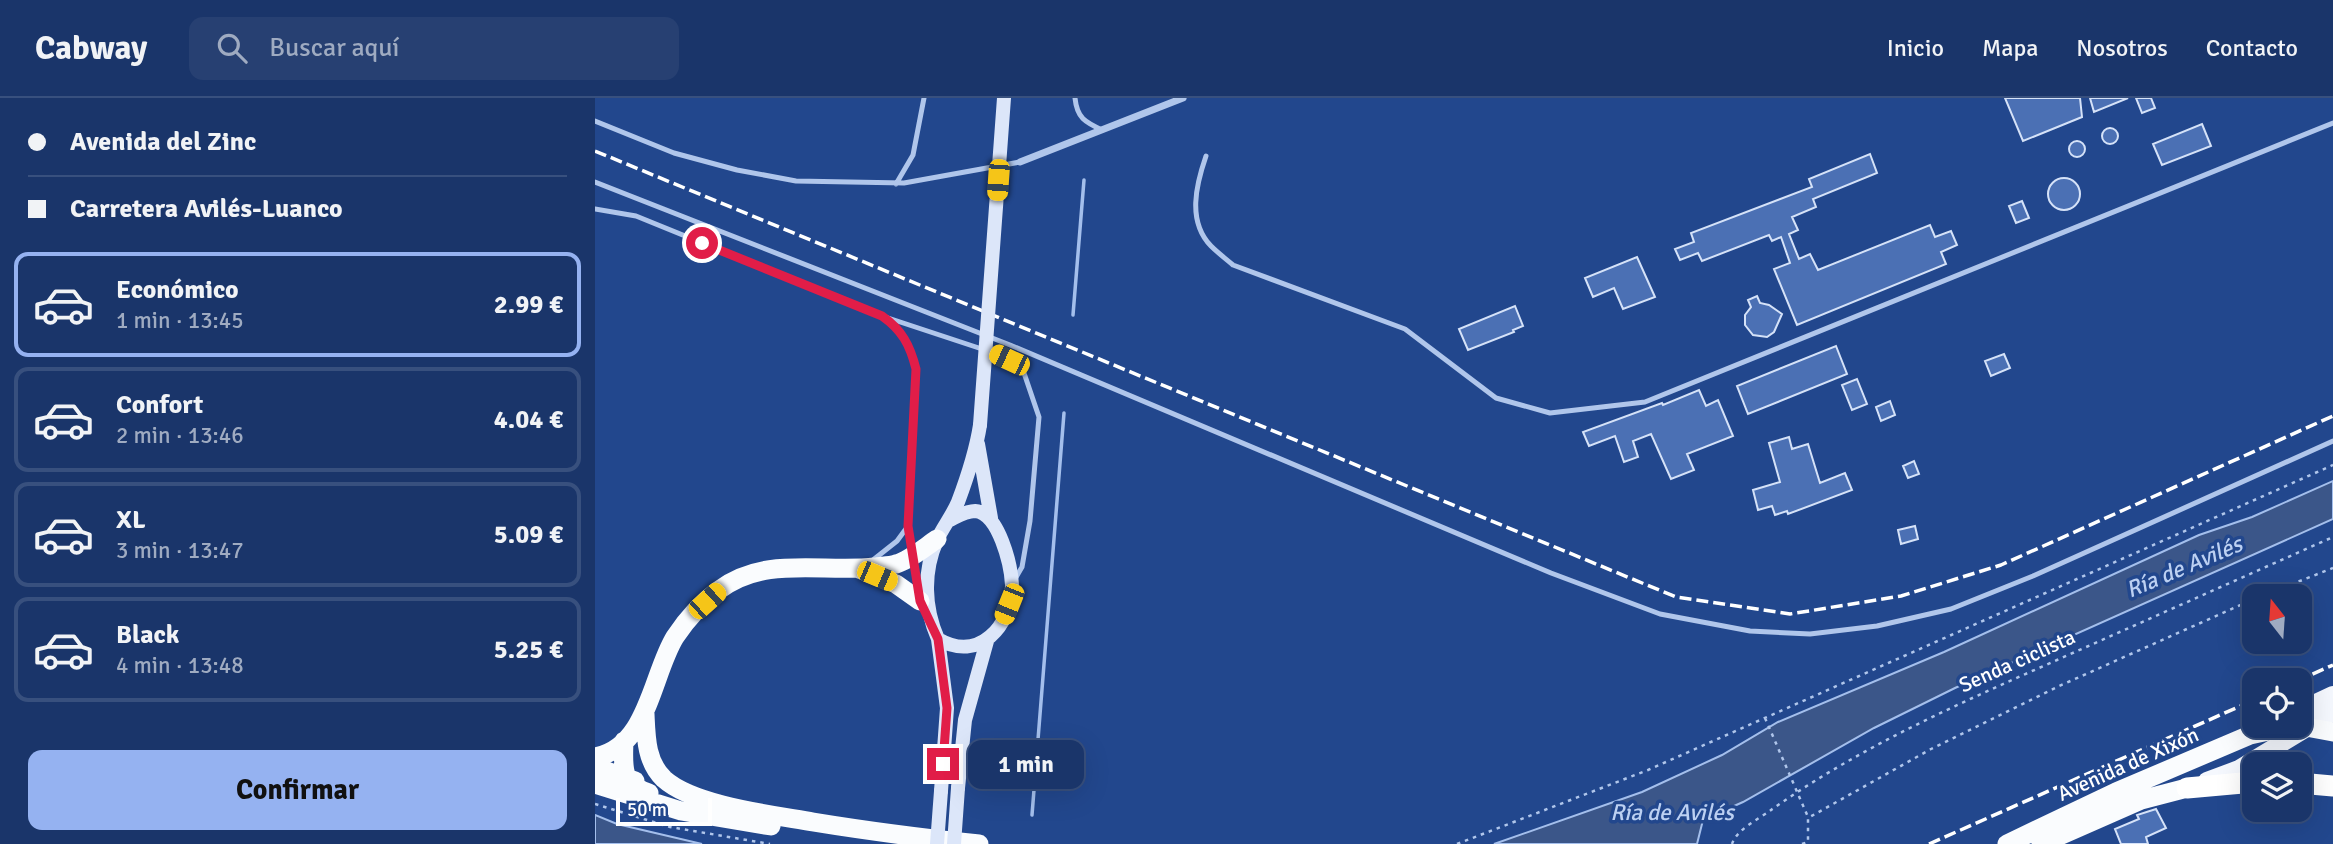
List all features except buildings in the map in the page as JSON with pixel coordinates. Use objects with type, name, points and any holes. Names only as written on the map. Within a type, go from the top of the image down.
[{"type":"highway","points":[[595,757],[609,752],[624,741],[645,714],[674,639],[694,612],[719,589],[754,572],[798,566],[858,569],[897,564],[937,539]]},
{"type":"highway","points":[[858,569],[896,584],[920,601]]},
{"type":"highway","points":[[645,714],[649,752],[655,769],[666,781],[714,802]]},
{"type":"highway","points":[[2312,723],[2333,732]]},
{"type":"highway","name":"Avenida de Xixón","points":[[2007,844],[2116,792],[2243,738]]},
{"type":"highway","points":[[624,741],[626,778],[636,788],[753,824]]},
{"type":"highway","points":[[595,774],[611,780],[626,778],[649,752]]},
{"type":"highway","points":[[595,767],[714,802],[772,815],[905,836],[979,844]]},
{"type":"highway","points":[[2187,788],[2242,783]]},
{"type":"highway","points":[[595,784],[681,811],[753,824],[857,835],[905,836]]},
{"type":"highway","points":[[2312,784],[2333,786]]},
{"type":"highway","name":"Avenida de Xixón","points":[[2053,842],[2141,800],[2187,788]]},
{"type":"main road","points":[[937,844],[947,708],[938,639],[930,622],[925,590],[937,539],[950,520],[977,443],[980,425],[1004,98]]},
{"type":"main road","points":[[954,844],[965,720],[987,640],[1003,618],[1009,604],[1012,584],[1001,538],[991,518],[977,443]]},
{"type":"main road","points":[[950,520],[961,514],[977,511],[991,518]]},
{"type":"main road","points":[[938,639],[959,648],[987,640]]},
{"type":"main road","name":"Avenida de Xixón","points":[[2312,712],[2333,695]]},
{"type":"main road","name":"Avenida de Xixón","points":[[2312,717],[2333,712]]},
{"type":"main road","name":"Avenida de Xixón","points":[[2187,788],[2239,769],[2279,738]]},
{"type":"street","points":[[1020,162],[1183,98]]},
{"type":"lane","points":[[896,184],[913,155],[924,98]]},
{"type":"lane","points":[[1075,98],[1076,111],[1086,122],[1102,130]]},
{"type":"lane","points":[[595,121],[674,153],[737,170],[796,181],[896,184],[1020,162]]},
{"type":"lane","points":[[1206,156],[1196,186],[1197,223],[1210,245],[1233,265],[1405,329],[1496,398],[1550,414],[1645,402],[2333,122]]},
{"type":"lane","points":[[595,182],[1010,345],[1551,573],[1660,614],[1750,631],[1810,634],[1877,626],[1951,609],[2033,576],[2333,441]]},
{"type":"lane","points":[[595,209],[636,216],[882,316],[991,352],[1009,360],[1024,373],[1039,417],[1030,521],[1022,567],[1012,584]]},
{"type":"lane","points":[[882,316],[905,338],[916,369],[908,526],[920,601],[930,622]]},
{"type":"lane","points":[[858,569],[883,553],[908,526]]},
{"type":"path","points":[[1457,844],[1649,770],[2333,465]]},
{"type":"path","name":"Senda ciclista","points":[[1732,844],[1734,838],[1798,792],[1864,751],[1970,699],[2333,537]]},
{"type":"path","points":[[2292,584],[2333,568]]},
{"type":"path","points":[[1808,817],[1931,749],[2057,687],[2242,604]]},
{"type":"path","points":[[1765,718],[1808,817],[1808,842],[1802,844]]},
{"type":"path","points":[[595,804],[670,827],[771,844]]},
{"type":"water","name":"Ría de Avilés","points":[[2333,481],[2333,519],[1955,688],[1874,728],[1743,802],[1703,820],[1697,844],[1494,844],[1642,792],[1722,755],[1778,722],[1944,652],[2199,535],[2252,517]]},
{"type":"water","points":[[595,815],[617,824],[702,844],[595,844]]},
{"type":"waterway","points":[[1073,315],[1084,180]]},
{"type":"waterway","points":[[1032,815],[1064,413]]},
{"type":"railway","points":[[595,151],[1676,597],[1790,614],[1901,596],[2001,565],[2333,416]]},
{"type":"railway","points":[[2312,674],[2333,665]]},
{"type":"railway","points":[[1929,844],[2242,705]]},
{"type":"route","points":[[702,243],[882,316],[905,338],[911,350],[916,369],[908,526],[920,601],[938,639],[947,708],[943,764]]}]
